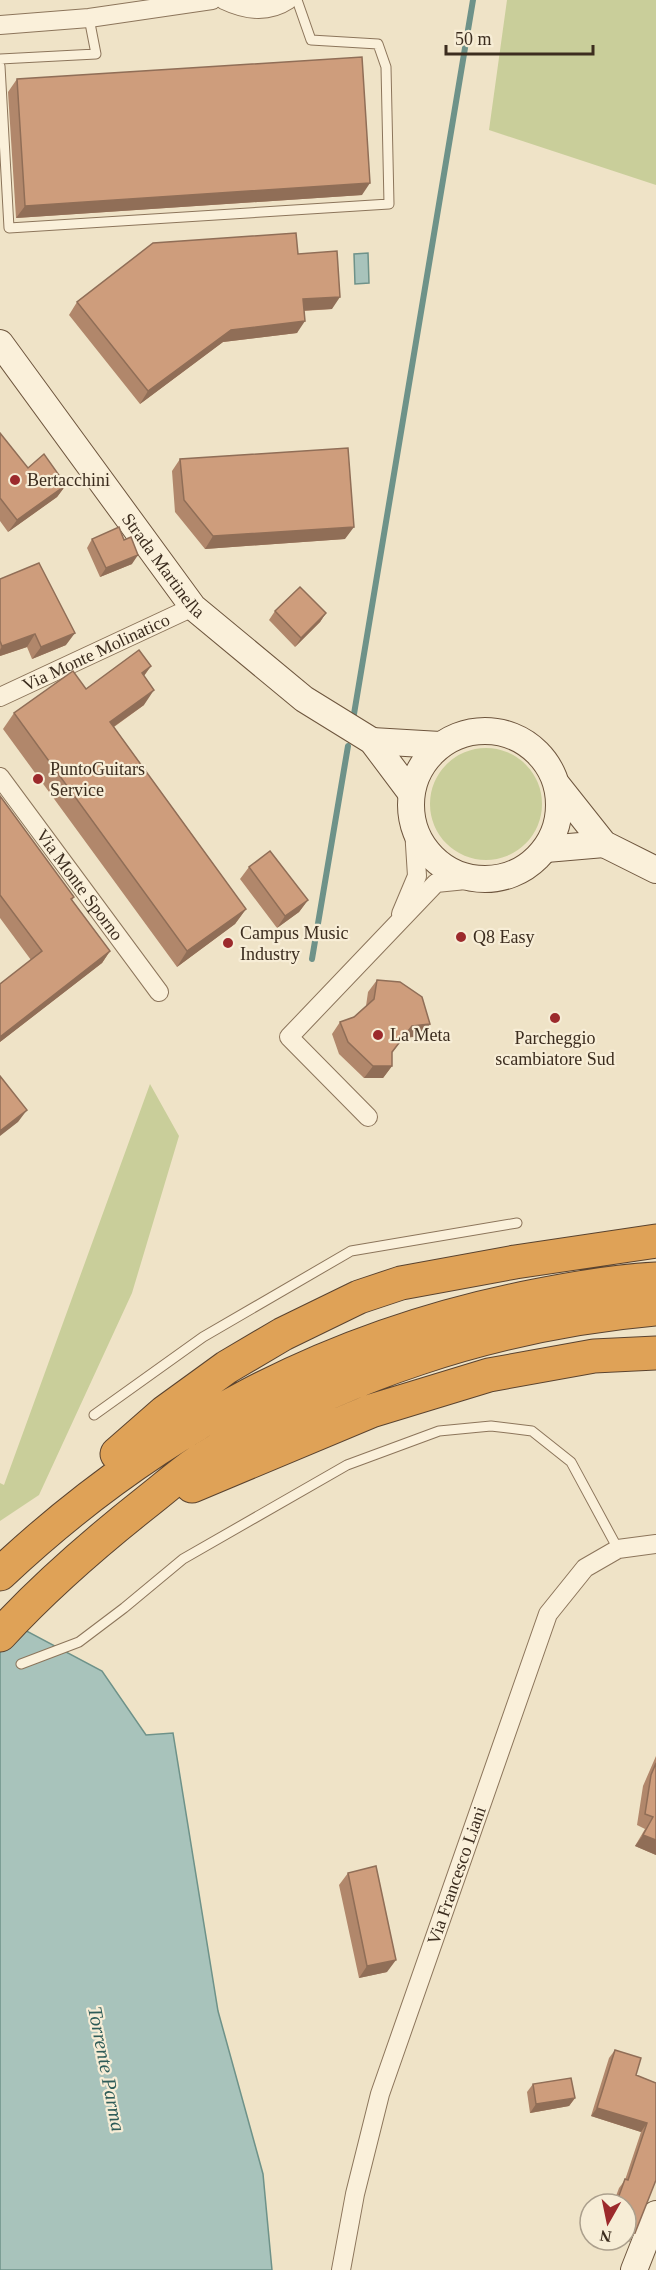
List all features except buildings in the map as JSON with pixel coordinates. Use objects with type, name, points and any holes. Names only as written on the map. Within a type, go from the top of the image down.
[{"type":"highway","points":[[31,1545],[52,1511],[165,1412],[227,1367],[283,1334],[359,1297],[401,1283],[515,1262],[656,1241]]},
{"type":"highway","points":[[0,1574],[31,1545],[121,1472],[167,1441],[225,1407],[291,1373],[361,1344],[436,1319],[502,1302],[566,1290],[656,1279]]},
{"type":"highway","points":[[0,1635],[23,1611],[122,1522],[196,1463],[279,1416],[415,1358],[513,1331],[553,1323],[656,1309]]},
{"type":"highway","points":[[50,1586],[194,1484],[371,1411],[489,1375],[594,1356],[656,1353]]},
{"type":"street","points":[[0,25],[89,18],[173,3],[212,0]]},
{"type":"street","points":[[224,0],[240,8],[260,10],[280,5],[288,0]]},
{"type":"street","name":"Strada Martinella","points":[[0,343],[194,607],[304,699],[372,741],[411,793]]},
{"type":"street","name":"Via Monte Molinatico","points":[[0,697],[194,607]]},
{"type":"street","name":"Strada Martinella","points":[[558,786],[561,808],[556,830],[546,849],[532,863],[515,873],[496,879],[476,879],[456,874],[438,863],[424,847],[414,829],[411,793],[417,775],[427,758],[440,745],[462,734],[478,731],[510,734],[532,746],[543,758],[558,786],[604,844],[656,870]]},
{"type":"street","name":"Strada Martinella","points":[[372,741],[440,745]]},
{"type":"street","name":"Via Monte Sporno","points":[[0,777],[159,992]]},
{"type":"street","points":[[397,923],[417,876],[414,829]]},
{"type":"street","points":[[546,849],[604,844]]},
{"type":"street","points":[[368,1117],[289,1037],[436,883],[476,879]]},
{"type":"street","name":"Via Francesco Liani","points":[[341,2270],[355,2194],[380,2094],[549,1614],[585,1568],[618,1549],[656,1544]]},
{"type":"street","points":[[634,2270],[656,2214]]},
{"type":"lane","points":[[0,66],[9,228],[389,204],[386,68],[378,44],[311,40],[297,0]]},
{"type":"lane","points":[[0,59],[96,54],[89,18]]},
{"type":"lane","points":[[94,1415],[203,1336],[351,1251],[517,1223]]},
{"type":"lane","points":[[21,1664],[79,1642],[183,1559],[347,1465],[439,1431],[491,1426],[532,1431],[571,1462],[618,1549]]},
{"type":"green space","points":[[507,0],[656,0],[656,185],[489,130]]},
{"type":"green space","points":[[486,748],[507,753],[525,765],[537,783],[542,804],[537,825],[525,843],[507,855],[486,860],[465,855],[447,843],[435,825],[430,804],[435,783],[447,765],[465,753]]},
{"type":"green space","points":[[150,1084],[179,1136],[132,1293],[39,1495],[0,1521],[0,1483],[4,1485]]},
{"type":"water","points":[[368,253],[369,283],[355,284],[354,254]]},
{"type":"water","name":"Torrente Parma","points":[[0,1617],[102,1671],[146,1735],[173,1733],[218,2011],[263,2174],[272,2270],[0,2270]]},
{"type":"waterway","points":[[354,714],[473,0]]},
{"type":"waterway","points":[[312,959],[348,746]]},
{"type":"place","name":"Bertacchini","points":[[15,480]]},
{"type":"place","name":"PuntoGuitars Service","points":[[38,779]]},
{"type":"place","name":"Q8 Easy","points":[[461,937]]},
{"type":"place","name":"Campus Music Industry","points":[[228,943]]},
{"type":"place","name":"Parcheggio scambiatore Sud","points":[[555,1018]]},
{"type":"place","name":"La Meta","points":[[378,1035]]}]
